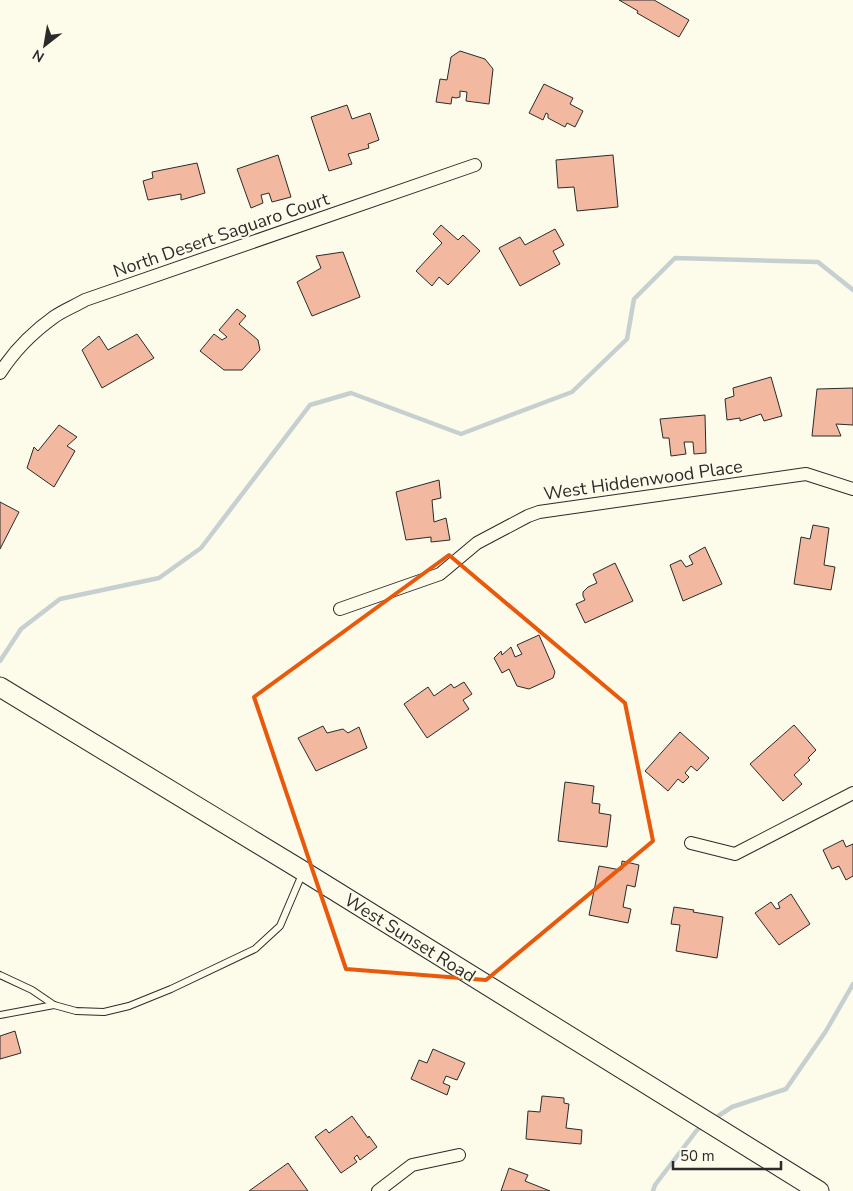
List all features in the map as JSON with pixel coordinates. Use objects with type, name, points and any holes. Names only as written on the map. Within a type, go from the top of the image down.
[{"type":"street","name":"North Desert Saguaro Court","points":[[0,373],[8,360],[26,340],[54,317],[85,300],[475,165]]},
{"type":"street","name":"West Hiddenwood Place","points":[[340,609],[440,574],[477,543],[539,512],[806,474],[853,489]]},
{"type":"street","name":"West Sunset Road","points":[[0,687],[303,871],[819,1191]]},
{"type":"street","points":[[691,843],[735,854],[853,793]]},
{"type":"street","points":[[378,1191],[412,1165],[460,1155]]},
{"type":"lane","points":[[0,976],[32,990],[54,1005],[76,1011],[104,1012],[129,1006],[171,989],[255,949],[280,926],[303,871]]},
{"type":"lane","points":[[0,1014],[54,1005]]},
{"type":"highlighted area","points":[[449,555],[625,703],[653,841],[486,980],[346,969],[254,697]]},
{"type":"building","points":[[619,0],[654,0],[689,20],[679,37],[637,13],[638,11]]},
{"type":"building","points":[[460,51],[485,59],[493,69],[489,104],[466,101],[467,92],[460,91],[460,97],[452,97],[451,104],[436,102],[440,79],[447,80],[451,57]]},
{"type":"building","points":[[544,84],[573,98],[570,104],[583,111],[575,127],[567,123],[565,127],[548,118],[546,113],[543,120],[529,113]]},
{"type":"building","points":[[347,105],[352,119],[370,113],[379,140],[368,144],[369,148],[348,154],[352,164],[329,171],[311,117]]},
{"type":"building","points":[[278,155],[291,197],[272,202],[269,193],[261,195],[263,203],[251,208],[237,169]]},
{"type":"building","points":[[613,155],[618,207],[577,211],[574,187],[558,188],[556,160]]},
{"type":"building","points":[[197,163],[205,193],[181,200],[181,194],[148,200],[143,181],[153,178],[152,172]]},
{"type":"building","points":[[441,225],[458,240],[463,235],[480,251],[448,285],[439,277],[432,286],[416,271],[442,243],[433,234]]},
{"type":"building","points":[[555,229],[564,245],[553,251],[560,264],[520,286],[499,248],[520,237],[525,245]]},
{"type":"building","points":[[343,252],[360,297],[312,316],[297,282],[321,268],[316,256]]},
{"type":"building","points":[[237,309],[246,316],[239,324],[258,340],[260,350],[242,370],[224,370],[200,351],[214,334],[222,340],[227,337],[219,330]]},
{"type":"building","points":[[137,334],[154,358],[102,388],[82,350],[99,336],[108,350]]},
{"type":"building","points":[[771,377],[782,416],[764,421],[761,414],[740,421],[740,418],[727,420],[725,399],[734,396],[733,388]]},
{"type":"building","points":[[853,388],[853,425],[836,424],[841,436],[812,436],[817,389]]},
{"type":"building","points":[[705,415],[706,453],[694,454],[693,442],[684,442],[686,454],[671,456],[669,438],[663,438],[660,419]]},
{"type":"building","points":[[59,425],[77,437],[67,446],[75,451],[54,487],[27,468],[34,447],[38,451]]},
{"type":"building","points":[[439,480],[441,498],[432,500],[434,522],[446,518],[450,540],[431,542],[431,537],[406,540],[396,492]]},
{"type":"building","points":[[0,502],[19,512],[0,549]]},
{"type":"building","points":[[813,525],[829,528],[824,565],[835,567],[831,590],[794,584],[801,537],[810,539]]},
{"type":"building","points":[[705,547],[722,584],[683,601],[670,565],[681,560],[686,567],[693,564],[689,556]]},
{"type":"building","points":[[615,563],[633,601],[585,623],[576,604],[585,600],[583,592],[588,587],[597,583],[593,574]]},
{"type":"building","points":[[539,635],[555,672],[553,678],[529,689],[517,686],[509,669],[502,673],[494,658],[501,651],[502,655],[511,647],[515,657],[522,654],[517,645]]},
{"type":"building","points":[[464,682],[472,694],[463,700],[469,709],[427,738],[404,704],[428,687],[434,696],[451,684],[454,688]]},
{"type":"building","points":[[794,725],[816,750],[808,758],[810,760],[794,775],[802,784],[783,801],[750,764]]},
{"type":"building","points":[[323,726],[327,733],[343,729],[348,733],[359,727],[367,748],[316,771],[298,738]]},
{"type":"building","points":[[680,732],[709,758],[697,771],[691,766],[685,773],[689,777],[683,783],[678,779],[668,791],[645,771]]},
{"type":"building","points":[[565,782],[594,786],[592,803],[600,804],[599,813],[611,815],[607,847],[558,841]]},
{"type":"building","points":[[843,840],[846,847],[853,844],[853,876],[846,880],[839,866],[832,869],[823,850]]},
{"type":"building","points":[[622,861],[639,865],[635,887],[627,885],[623,907],[631,909],[628,923],[589,915],[599,866],[621,870]]},
{"type":"building","points":[[791,894],[810,924],[779,945],[755,913],[771,902],[776,909],[780,908],[778,903]]},
{"type":"building","points":[[674,907],[723,917],[717,958],[676,951],[680,925],[671,924]]},
{"type":"building","points":[[15,1031],[21,1053],[0,1059],[0,1036]]},
{"type":"building","points":[[433,1049],[465,1063],[457,1080],[446,1076],[443,1083],[450,1086],[447,1095],[411,1079],[419,1060],[427,1063]]},
{"type":"building","points":[[542,1096],[564,1098],[564,1103],[569,1104],[566,1128],[582,1130],[581,1144],[526,1139],[528,1111],[540,1112]]},
{"type":"building","points":[[352,1116],[377,1147],[360,1160],[357,1155],[354,1158],[357,1162],[341,1173],[315,1137],[326,1129],[329,1133]]},
{"type":"building","points":[[288,1163],[308,1191],[249,1191]]},
{"type":"building","points":[[509,1168],[528,1175],[525,1181],[550,1191],[501,1191]]},
{"type":"waterway","points":[[0,661],[21,629],[60,599],[159,578],[201,548],[310,405],[351,393],[461,434],[572,392],[627,339],[634,299],[675,258],[818,262],[853,290]]},
{"type":"waterway","points":[[712,1120],[732,1107],[786,1089],[826,1031],[853,984]]},
{"type":"waterway","points":[[653,1191],[655,1185],[697,1130],[703,1126]]}]
